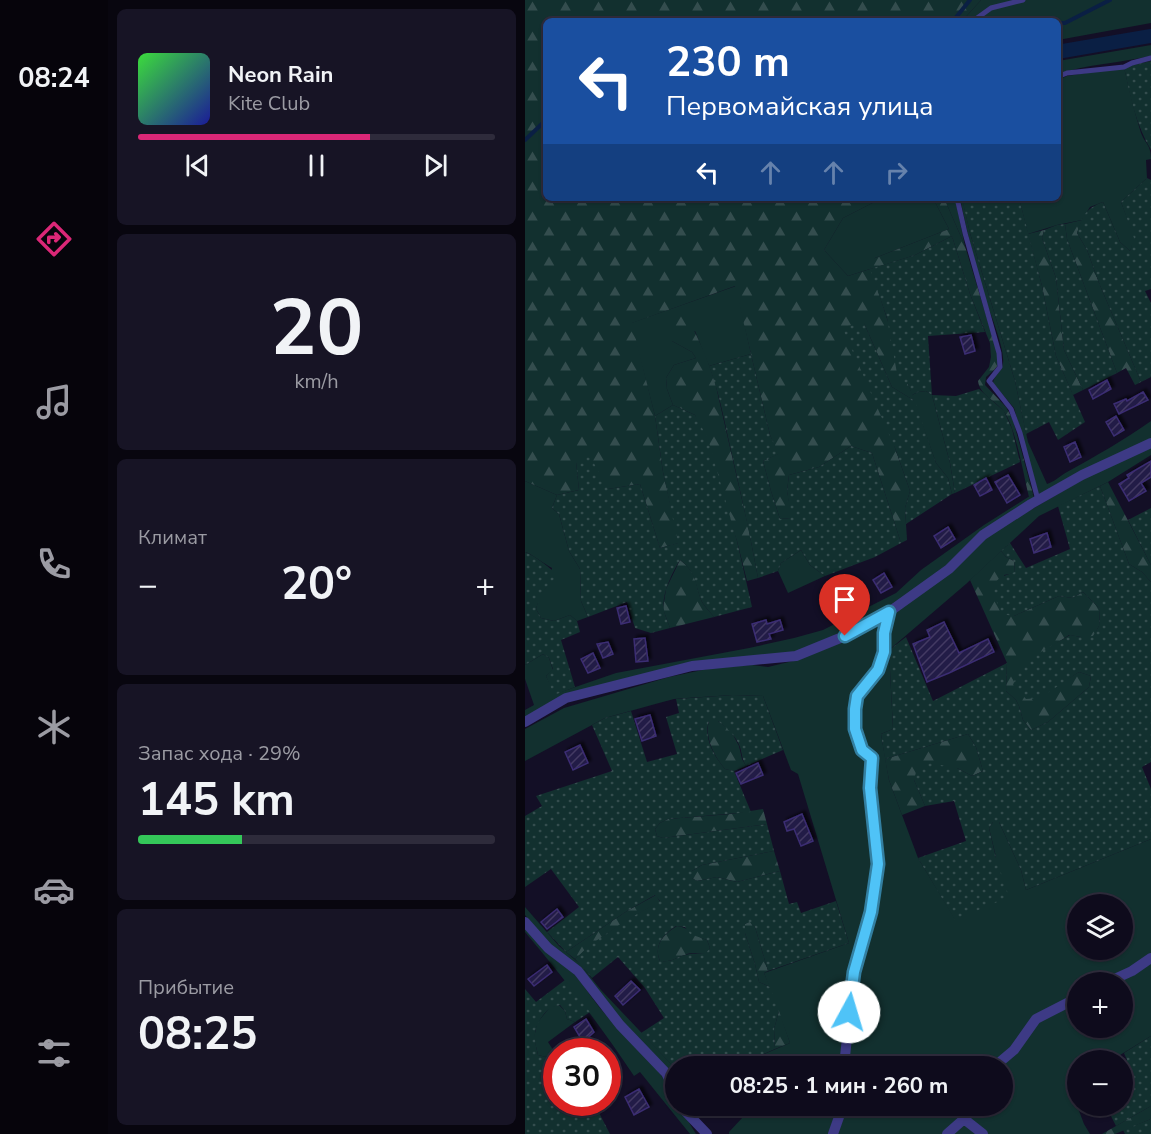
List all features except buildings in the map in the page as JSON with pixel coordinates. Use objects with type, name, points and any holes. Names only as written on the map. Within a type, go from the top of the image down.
[{"type":"street","points":[[525,722],[566,698],[692,666],[796,656],[845,636],[889,612],[949,569],[983,535],[1038,500],[1082,475],[1151,443]]},
{"type":"street","points":[[845,1056],[854,972],[871,912],[878,864],[870,788],[872,758],[862,750],[855,729],[855,709],[857,696],[878,670],[884,652],[884,633],[889,612]]},
{"type":"street","points":[[525,922],[548,948],[578,971],[620,1025],[665,1072]]},
{"type":"street","points":[[1131,972],[1151,958]]},
{"type":"street","points":[[1007,1056],[1036,1019],[1067,1003]]},
{"type":"street","points":[[690,1116],[707,1134]]},
{"type":"street","points":[[833,1134],[839,1116]]},
{"type":"street","points":[[947,1134],[967,1116]]},
{"type":"street","points":[[964,1119],[983,1134]]},
{"type":"lane","points":[[977,18],[991,8],[1023,0]]},
{"type":"lane","points":[[1061,76],[1124,67],[1151,58]]},
{"type":"lane","points":[[958,201],[999,353],[1001,367],[989,381],[1011,409],[1020,433],[1038,500]]},
{"type":"green space","points":[[525,0],[981,0],[965,18],[543,18],[543,201],[876,201],[843,218],[824,250],[848,276],[870,269],[871,261],[875,258],[949,229],[935,201],[945,201],[965,246],[997,352],[999,364],[986,377],[985,385],[1006,407],[1013,420],[1033,494],[1029,497],[1016,442],[1005,413],[985,395],[979,386],[978,381],[989,367],[990,343],[970,294],[952,236],[915,255],[871,269],[915,401],[892,387],[864,323],[895,448],[910,491],[905,508],[907,540],[901,543],[872,453],[851,446],[819,467],[789,475],[787,491],[792,518],[780,519],[763,461],[778,454],[770,435],[735,286],[632,323],[655,416],[663,472],[679,543],[660,548],[640,484],[608,489],[576,462],[579,490],[557,495],[525,481]]},
{"type":"green space","points":[[981,0],[1151,0],[1151,23],[1061,39],[1061,18],[965,18]]},
{"type":"green space","points":[[1151,45],[1151,56],[1061,73],[1061,60]]},
{"type":"green space","points":[[1151,61],[1151,150],[1137,120],[1124,67]]},
{"type":"green space","points":[[1124,67],[1138,125],[1151,154],[1151,159],[1146,160],[1147,178],[1121,202],[1135,238],[1130,251],[1120,242],[1103,202],[1090,207],[1082,220],[1028,234],[1020,201],[1061,201],[1061,79]]},
{"type":"green space","points":[[1147,178],[1151,180],[1151,289],[1145,291],[1151,303],[1151,377],[1141,382],[1087,250],[1077,233],[1085,213],[1103,202],[1120,242],[1130,251],[1134,238],[1121,202]]},
{"type":"green space","points":[[876,201],[935,201],[949,229],[875,258],[870,269],[848,276],[824,250],[843,218]]},
{"type":"green space","points":[[945,201],[956,201],[965,246]]},
{"type":"green space","points":[[961,201],[967,201],[963,202],[970,233],[1015,381],[1028,442],[1047,484],[1110,448],[1151,421],[1151,439],[1039,495],[1014,408],[993,383],[1002,366],[1002,350]]},
{"type":"green space","points":[[1020,201],[1042,286],[1056,356],[1085,422],[1058,440],[1049,422],[1026,434],[1015,381],[963,203]]},
{"type":"green space","points":[[1082,220],[1077,233],[1087,250],[1141,382],[1135,385],[1126,368],[1117,373],[1067,239],[1065,224]]},
{"type":"green space","points":[[1065,224],[1067,239],[1117,373],[1083,390],[1064,350],[1056,278],[1042,238],[1044,230]]},
{"type":"green space","points":[[1044,230],[1042,238],[1056,278],[1064,350],[1083,390],[1073,395],[1056,356],[1042,286],[1028,234]]},
{"type":"green space","points":[[952,236],[970,294],[985,332],[928,336],[932,395],[926,391],[912,395],[908,384],[898,379],[887,318],[870,269],[915,255]]},
{"type":"green space","points":[[736,286],[751,354],[709,366],[695,331],[672,341],[692,352],[696,358],[674,365],[666,378],[673,405],[655,416],[631,323]]},
{"type":"green space","points":[[687,315],[715,382],[748,526],[758,578],[747,581],[737,541],[695,415],[673,405],[667,389],[666,378],[674,365],[696,358],[692,352],[672,341],[668,328],[677,316]]},
{"type":"green space","points":[[864,323],[892,387],[915,401],[936,463],[948,478],[952,494],[906,524],[905,508],[910,491],[895,448],[842,327]]},
{"type":"green space","points":[[751,354],[770,435],[779,454],[763,461],[780,519],[791,518],[787,491],[789,475],[819,467],[851,446],[872,453],[901,543],[875,557],[825,576],[810,565],[801,550],[781,563],[778,571],[758,578],[723,416],[709,366]]},
{"type":"green space","points":[[979,389],[1004,411],[1012,429],[1020,462],[955,493],[950,463],[932,395],[956,396]]},
{"type":"green space","points":[[926,391],[932,395],[950,463],[955,493],[952,494],[948,478],[936,463],[912,395]]},
{"type":"green space","points":[[673,405],[695,415],[708,439],[737,541],[752,607],[714,617],[702,602],[693,575],[680,560],[671,578],[663,604],[670,628],[651,633],[635,628],[627,602],[588,617],[581,601],[580,569],[569,551],[559,514],[552,508],[557,495],[579,490],[576,462],[590,456],[608,489],[640,484],[660,548],[678,543],[663,472],[655,416]]},
{"type":"green space","points":[[1151,446],[1151,455],[1108,482],[1039,516],[966,584],[889,650],[893,729],[881,734],[889,780],[918,858],[955,919],[996,857],[989,828],[993,822],[999,822],[1021,870],[1026,890],[1151,839],[1151,1036],[1128,1050],[1067,1050],[1067,1116],[1081,1116],[1090,1134],[729,1134],[743,1116],[1013,1116],[1013,1056],[759,1056],[790,1043],[764,973],[849,943],[798,774],[791,770],[763,696],[687,698],[659,703],[605,718],[525,761],[525,729],[564,708],[669,677],[712,668],[752,665],[768,667],[797,660],[850,638],[995,531],[1085,478]]},
{"type":"green space","points":[[525,481],[557,495],[552,508],[559,514],[569,551],[580,569],[581,601],[588,617],[577,621],[570,615],[554,621],[541,618],[536,609],[539,597],[549,583],[552,568],[525,552]]},
{"type":"green space","points":[[1108,482],[1151,565],[1151,582],[1142,572],[1129,564],[1100,486]]},
{"type":"green space","points":[[1100,486],[1129,564],[1142,572],[1151,582],[1151,762],[1142,767],[1151,789],[1151,839],[1026,890],[1021,870],[999,822],[993,822],[989,828],[1009,897],[955,920],[918,858],[966,841],[954,801],[925,806],[914,780],[916,772],[930,763],[957,768],[972,776],[983,771],[976,747],[968,734],[885,759],[881,734],[893,729],[889,650],[906,637],[933,701],[1007,663],[1006,691],[1016,700],[1023,720],[1031,730],[1048,722],[1089,687],[1091,676],[1079,672],[1040,698],[1026,699],[1013,685],[1018,670],[1027,660],[1070,635],[1093,636],[1099,626],[1100,609],[1083,592],[1072,598],[1059,596],[1014,616],[1001,614],[992,588],[998,579],[1015,572],[1014,561],[1001,551],[1010,543],[1026,568],[1070,549],[1058,506]]},
{"type":"green space","points":[[1033,494],[1034,498],[947,567],[886,609],[842,633],[795,652],[693,665],[566,695],[525,719],[525,710],[534,705],[525,679],[525,665],[543,654],[549,658],[553,670],[546,676],[555,694],[616,673],[749,648],[823,630],[896,593],[921,570],[984,525]]},
{"type":"green space","points":[[1151,508],[1151,565],[1128,520]]},
{"type":"green space","points":[[801,550],[810,565],[825,576],[788,593],[778,571],[781,563]]},
{"type":"green space","points":[[1001,551],[1014,561],[1015,573],[1004,575],[1014,616],[1059,596],[1072,598],[1083,592],[1100,609],[1099,626],[1093,637],[1069,635],[1051,647],[1061,683],[1079,672],[1091,676],[1089,687],[1048,722],[1031,730],[1023,720],[1016,700],[1006,691],[1007,663],[970,580]]},
{"type":"green space","points":[[525,552],[543,562],[558,576],[539,599],[536,609],[541,618],[554,621],[570,615],[577,621],[580,632],[561,640],[575,687],[554,695],[546,676],[553,669],[549,658],[543,654],[525,665]]},
{"type":"green space","points":[[680,560],[693,575],[702,602],[714,617],[670,628],[663,609],[666,589]]},
{"type":"green space","points":[[733,695],[763,696],[783,750],[746,766],[734,736],[718,721],[709,721],[708,734],[711,747],[725,769],[734,771],[751,812],[668,819],[655,829],[657,836],[663,838],[767,824],[774,851],[702,865],[692,871],[692,878],[697,881],[717,877],[737,882],[780,871],[789,904],[797,902],[801,913],[836,901],[849,943],[768,971],[755,927],[750,922],[745,924],[745,933],[759,982],[770,987],[779,1011],[774,1029],[775,1049],[759,1056],[665,1058],[641,1033],[664,1018],[645,988],[618,957],[592,978],[575,959],[590,945],[625,921],[660,901],[655,895],[566,952],[547,932],[579,907],[551,869],[525,887],[525,816],[542,806],[536,796],[612,771],[592,725],[605,718],[631,711],[647,762],[677,754],[666,717],[679,713],[676,699]],"holes":[[[676,926],[685,927],[690,934],[707,940],[710,948],[706,953],[687,954],[660,961],[659,945],[667,933]]]},
{"type":"green space","points":[[709,721],[718,721],[731,731],[746,766],[734,771],[725,769],[714,753],[709,740]]},
{"type":"green space","points":[[968,734],[976,747],[983,771],[972,776],[957,768],[914,780],[925,806],[902,815],[889,780],[885,759]]},
{"type":"green space","points":[[763,809],[767,824],[663,838],[657,836],[655,829],[668,819]]},
{"type":"green space","points":[[774,851],[780,871],[737,882],[717,877],[697,881],[692,878],[692,871],[702,865]]},
{"type":"green space","points":[[656,895],[660,902],[616,928],[575,959],[566,952],[627,911]]},
{"type":"green space","points":[[525,907],[665,1057],[665,1069],[547,942],[525,915]]},
{"type":"green space","points":[[750,921],[755,927],[768,971],[764,973],[770,987],[759,982],[745,933],[745,924]]},
{"type":"green space","points":[[677,926],[686,928],[707,940],[710,948],[706,954],[690,954],[660,961],[658,950],[661,940]]},
{"type":"green space","points":[[525,927],[569,969],[602,1010],[658,1071],[665,1080],[665,1103],[640,1072],[634,1076],[621,1057],[621,1038],[608,1038],[525,932]]},
{"type":"green space","points":[[565,980],[590,1012],[575,1022],[567,1019],[560,1005],[549,1009],[540,1019],[535,1039],[538,1055],[543,1056],[543,1116],[601,1116],[610,1134],[525,1134],[525,989],[536,1002]]},
{"type":"green space","points":[[559,1005],[565,1011],[567,1019],[575,1022],[553,1038],[543,1038],[543,1056],[538,1055],[534,1038],[537,1023],[550,1007]]},
{"type":"green space","points":[[779,1011],[790,1043],[775,1049],[774,1029]]},
{"type":"green space","points":[[1151,1036],[1151,1106],[1116,1126],[1111,1116],[1133,1116],[1133,1050],[1129,1050]]},
{"type":"green space","points":[[1151,1106],[1151,1119],[1115,1134],[1102,1134]]},
{"type":"green space","points":[[675,1116],[685,1116],[696,1134],[690,1134]]},
{"type":"green space","points":[[1151,1119],[1151,1134],[1125,1134],[1123,1130]]},
{"type":"waterway","points":[[955,18],[970,0]]},
{"type":"waterway","points":[[1061,23],[1110,0]]},
{"type":"waterway","points":[[1061,51],[1151,36]]},
{"type":"waterway","points":[[525,140],[543,123]]},
{"type":"route","points":[[845,636],[889,612],[884,633],[884,652],[878,670],[857,696],[855,709],[855,729],[862,750],[872,758],[870,788],[878,864],[871,912],[854,972],[849,1012]]}]
